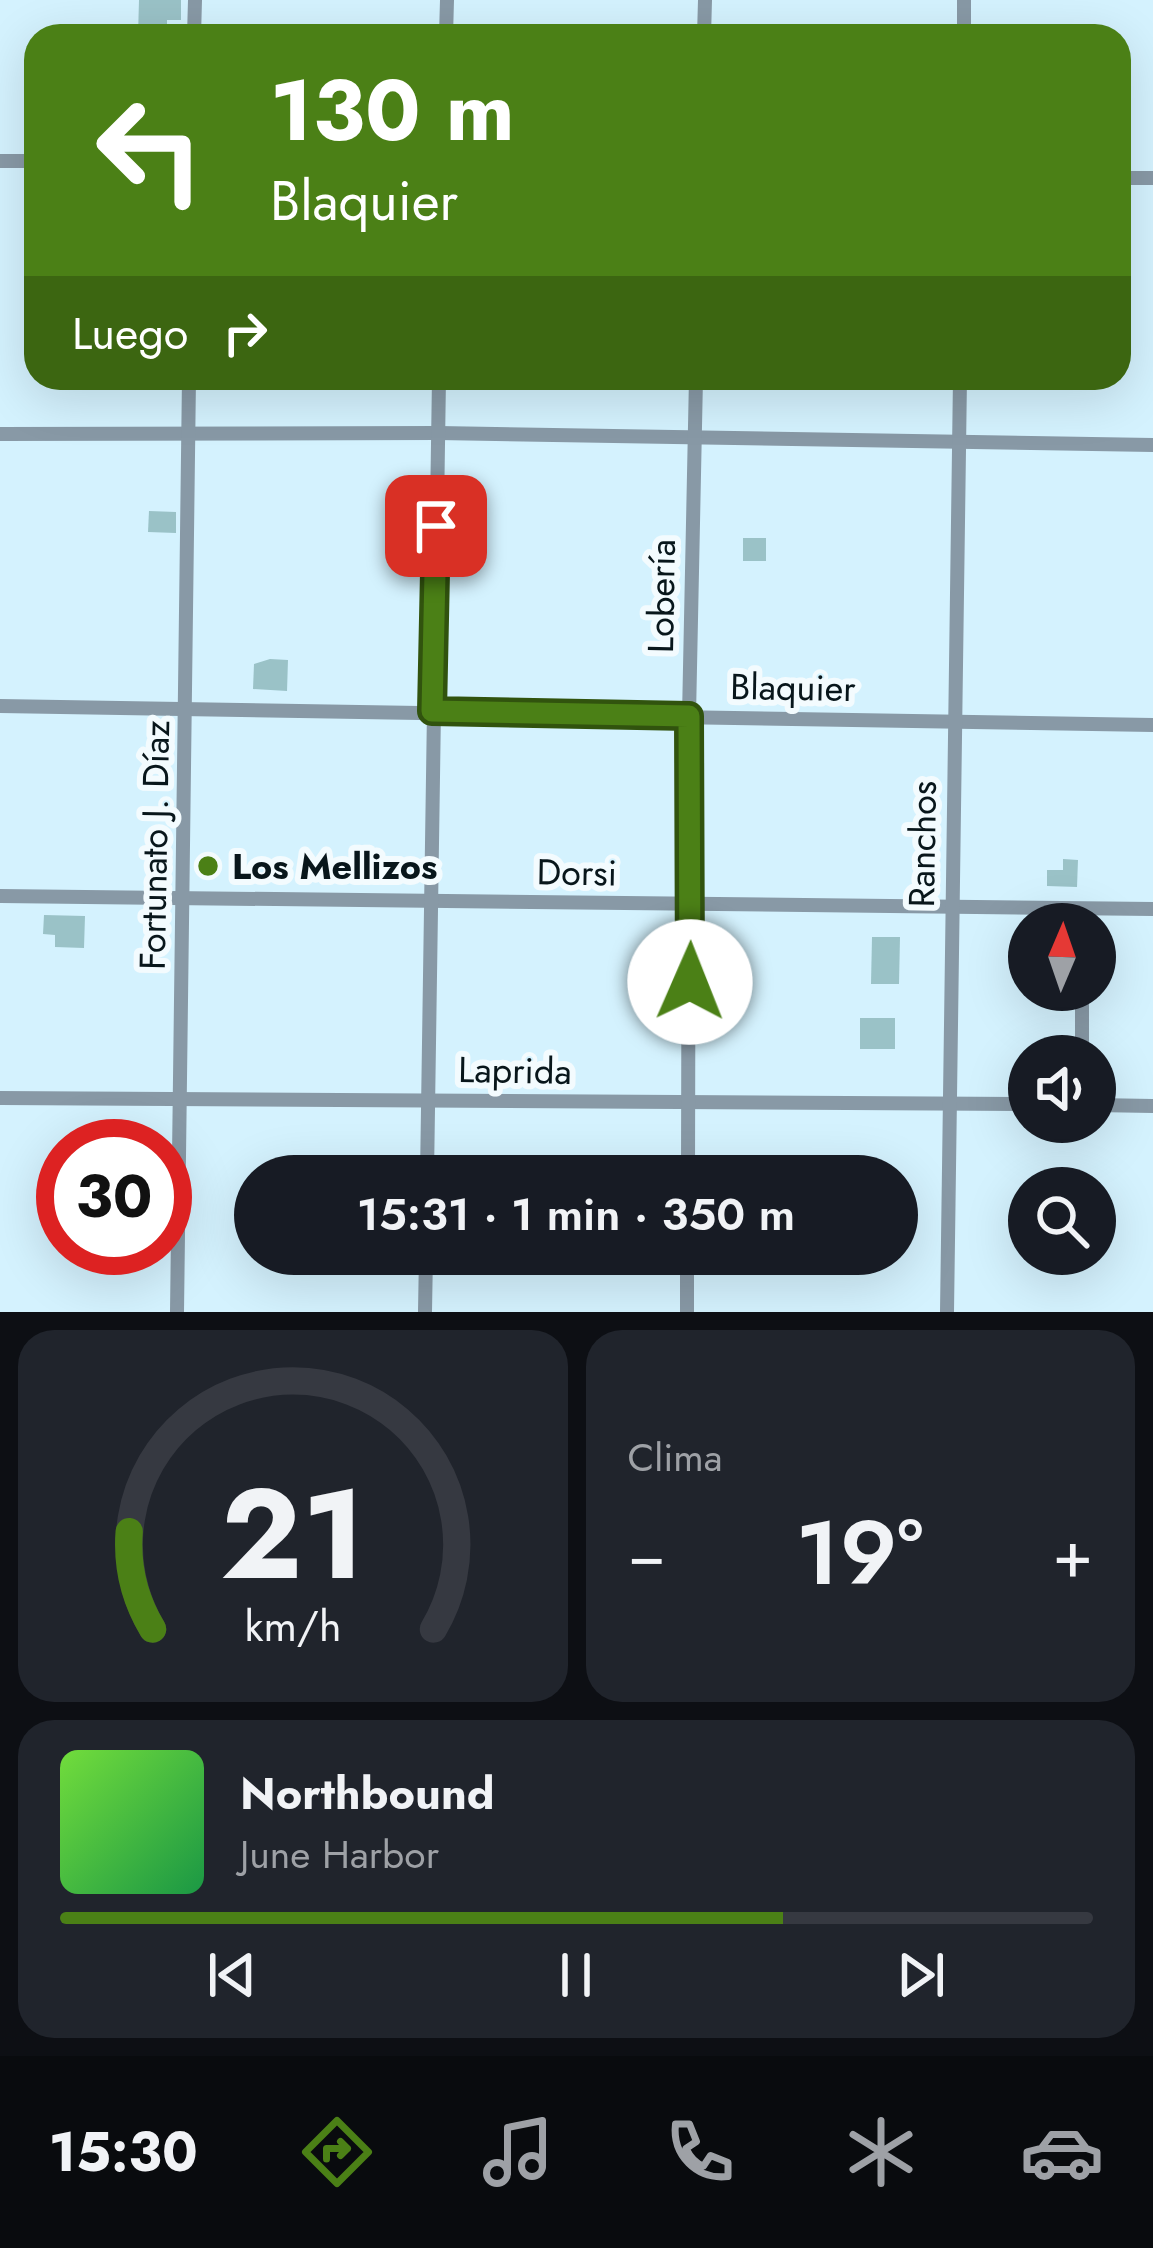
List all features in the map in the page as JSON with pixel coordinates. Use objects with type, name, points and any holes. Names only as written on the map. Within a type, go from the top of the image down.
[{"type":"street","name":"Fortunato J. Díaz","points":[[177,1312],[189,390]]},
{"type":"street","points":[[427,1155],[439,390]]},
{"type":"street","name":"Lobería","points":[[688,1155],[696,390]]},
{"type":"street","name":"Ranchos","points":[[947,1312],[959,390]]},
{"type":"street","points":[[0,434],[188,431],[1153,445]]},
{"type":"street","name":"Blaquier","points":[[0,706],[1153,724]]},
{"type":"street","name":"Dorsi","points":[[0,896],[951,905],[1008,910]]},
{"type":"street","name":"Dorsi","points":[[1116,913],[1153,909]]},
{"type":"street","name":"Laprida","points":[[0,1098],[1008,1104]]},
{"type":"street","points":[[1116,1105],[1153,1106]]},
{"type":"street","points":[[425,1312],[426,1275]]},
{"type":"street","points":[[687,1275],[687,1312]]},
{"type":"building","points":[[139,0],[181,0],[181,20],[138,24]]},
{"type":"building","points":[[149,511],[176,512],[176,533],[148,532]]},
{"type":"building","points":[[743,538],[766,538],[766,561],[743,561]]},
{"type":"building","points":[[288,660],[287,691],[253,689],[254,664]]},
{"type":"building","points":[[1063,859],[1078,860],[1077,887],[1047,886],[1047,870],[1063,870]]},
{"type":"building","points":[[44,915],[85,916],[84,948],[55,947],[55,935],[43,934]]},
{"type":"building","points":[[872,937],[900,937],[899,984],[871,984]]},
{"type":"building","points":[[860,1018],[895,1018],[895,1049],[860,1049]]},
{"type":"place","name":"Los Mellizos","points":[[208,866]]},
{"type":"route","points":[[436,526],[432,711],[689,716],[690,982]]}]
